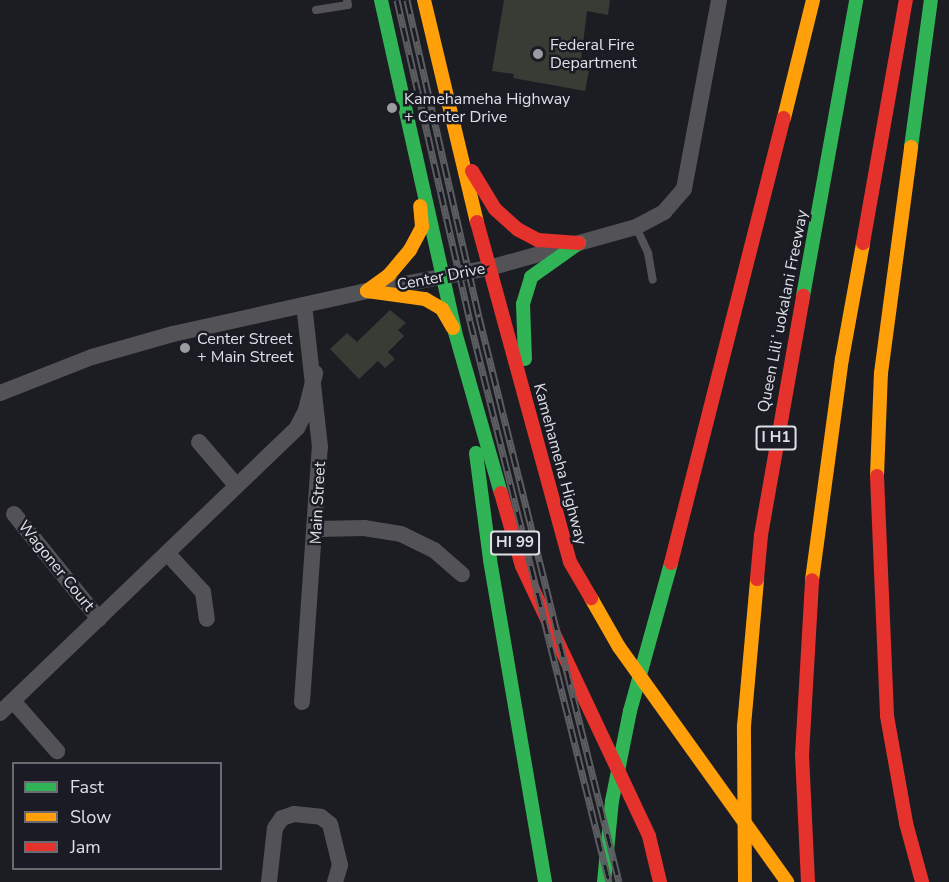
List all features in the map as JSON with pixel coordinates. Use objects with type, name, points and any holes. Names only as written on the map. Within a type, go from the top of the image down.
[{"type":"main road","name":"HI 99","points":[[381,0],[455,332],[522,566],[649,836],[660,882]]},
{"type":"main road","name":"Kamehameha Highway","points":[[424,0],[456,145],[570,562],[619,646],[787,882]]},
{"type":"main road","points":[[604,882],[612,801],[630,711],[709,425],[813,0]]},
{"type":"main road","name":"Queen Liliʻuokalani Freeway","points":[[745,882],[744,726],[761,535],[856,0]]},
{"type":"main road","points":[[808,882],[802,755],[812,575],[842,359],[906,0]]},
{"type":"main road","points":[[922,882],[906,823],[889,726],[880,611],[876,492],[881,373],[931,0]]},
{"type":"main road","points":[[456,145],[495,209],[517,229],[538,240],[579,243]]},
{"type":"main road","points":[[367,291],[389,276],[410,250],[422,227],[418,160]]},
{"type":"main road","points":[[525,399],[523,304],[531,278],[579,243]]},
{"type":"main road","points":[[367,291],[425,299],[441,309],[455,332]]},
{"type":"main road","points":[[465,369],[490,560],[545,882]]},
{"type":"main road","points":[[880,611],[906,782],[932,882]]},
{"type":"main road","points":[[612,801],[617,882]]},
{"type":"main road","points":[[756,837],[801,882]]},
{"type":"street","name":"Center Drive","points":[[0,393],[92,357],[304,305],[489,268],[636,227],[664,212],[684,189],[719,0]]},
{"type":"street","name":"Main Street","points":[[302,702],[317,529],[320,447],[315,373],[304,305]]},
{"type":"street","points":[[0,713],[167,553],[235,484],[297,428],[306,410],[315,373]]},
{"type":"street","points":[[199,442],[235,484]]},
{"type":"street","name":"Wagoner Court","points":[[14,514],[99,619]]},
{"type":"street","points":[[317,529],[364,528],[401,534],[434,550],[462,574]]},
{"type":"street","points":[[167,553],[203,592],[207,619]]},
{"type":"street","points":[[13,701],[57,751]]},
{"type":"street","points":[[269,882],[275,828],[282,818],[294,814],[321,817],[330,824],[340,865],[335,882]]},
{"type":"lane","points":[[316,10],[348,4],[347,0]]},
{"type":"lane","points":[[636,227],[648,253],[653,280]]},
{"type":"building","name":"Federal Fire Department","points":[[504,0],[610,0],[608,15],[587,11],[580,68],[589,70],[585,91],[513,78],[514,74],[492,71]]},
{"type":"building","points":[[390,310],[406,323],[398,330],[404,336],[388,352],[395,359],[385,368],[378,361],[359,379],[330,349],[347,333],[357,342]]},
{"type":"railway","points":[[397,0],[470,321],[609,882]]},
{"type":"railway","points":[[407,0],[479,317],[619,882]]},
{"type":"traffic: fast","points":[[381,0],[455,332],[501,493]]},
{"type":"traffic: fast","points":[[803,296],[856,0]]},
{"type":"traffic: fast","points":[[911,147],[931,0]]},
{"type":"traffic: fast","points":[[525,359],[523,304],[531,277],[579,243]]},
{"type":"traffic: fast","points":[[476,453],[490,560],[545,882]]},
{"type":"traffic: fast","points":[[604,882],[612,801],[630,711],[671,563]]},
{"type":"traffic: slow","points":[[424,0],[477,222]]},
{"type":"traffic: slow","points":[[784,118],[813,0]]},
{"type":"traffic: slow","points":[[877,476],[881,373],[911,147]]},
{"type":"traffic: slow","points":[[367,291],[389,275],[410,250],[422,227],[420,206]]},
{"type":"traffic: slow","points":[[812,580],[842,359],[863,243]]},
{"type":"traffic: slow","points":[[367,291],[425,299],[442,309],[453,328]]},
{"type":"traffic: slow","points":[[745,882],[744,726],[757,579]]},
{"type":"traffic: slow","points":[[591,598],[619,647],[787,882]]},
{"type":"traffic: jam","points":[[863,243],[906,0]]},
{"type":"traffic: jam","points":[[671,563],[784,118]]},
{"type":"traffic: jam","points":[[472,171],[495,209],[517,229],[538,240],[579,243]]},
{"type":"traffic: jam","points":[[477,222],[570,562],[591,598]]},
{"type":"traffic: jam","points":[[757,579],[761,535],[803,296]]},
{"type":"traffic: jam","points":[[877,476],[887,716],[906,823],[922,882]]},
{"type":"traffic: jam","points":[[501,493],[522,566],[649,836],[660,882]]},
{"type":"traffic: jam","points":[[808,882],[802,755],[812,580]]},
{"type":"place","name":"Federal Fire Department","points":[[538,54]]},
{"type":"place","name":"Kamehameha Highway + Center Drive","points":[[392,108]]},
{"type":"place","name":"Center Street + Main Street","points":[[185,348]]}]
